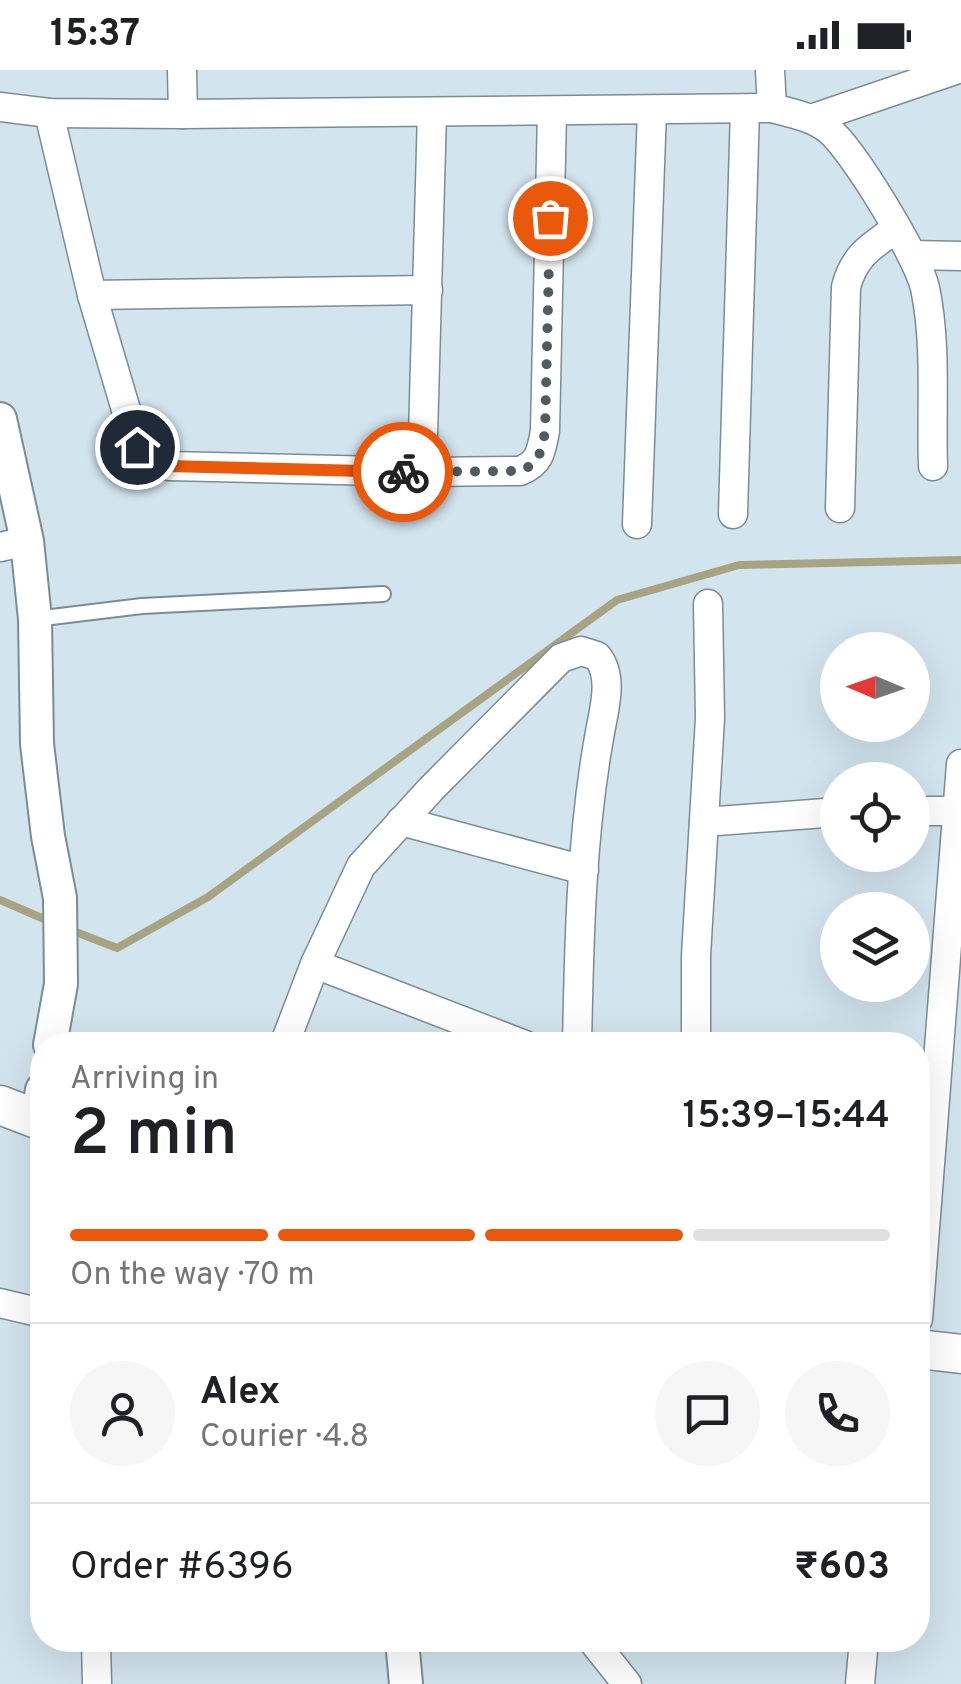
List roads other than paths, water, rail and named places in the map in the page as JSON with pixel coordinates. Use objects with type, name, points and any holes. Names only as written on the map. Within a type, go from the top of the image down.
[{"type":"main road","points":[[0,1104],[30,1108]]},
{"type":"main road","points":[[930,1350],[961,1354]]},
{"type":"street","points":[[182,70],[183,114]]},
{"type":"street","points":[[733,514],[758,108],[770,70]]},
{"type":"street","points":[[811,120],[955,70]]},
{"type":"street","points":[[0,107],[49,113],[183,114],[758,108],[811,120],[830,131],[847,151],[912,255],[924,284],[930,320],[932,466]]},
{"type":"street","points":[[637,524],[652,110]]},
{"type":"street","points":[[49,113],[92,295],[137,447],[151,461],[168,466],[422,472],[520,471],[534,466],[541,456],[545,432],[552,111]]},
{"type":"street","points":[[422,472],[432,112]]},
{"type":"street","points":[[840,508],[846,287],[862,252],[896,229]]},
{"type":"street","points":[[912,255],[961,256]]},
{"type":"street","points":[[92,295],[428,290]]},
{"type":"street","points":[[0,419],[14,544],[36,619],[36,744],[60,898],[61,984],[52,1032]]},
{"type":"street","points":[[696,1032],[696,956],[710,718],[708,604]]},
{"type":"street","points":[[293,1032],[315,964],[361,866],[561,658],[581,651],[597,656],[606,675],[606,696],[590,786],[578,1032]]},
{"type":"street","points":[[930,1159],[961,764]]},
{"type":"street","points":[[930,810],[956,811]]},
{"type":"street","points":[[704,822],[820,813]]},
{"type":"street","points":[[402,821],[584,870]]},
{"type":"street","points":[[315,964],[492,1032]]},
{"type":"street","points":[[0,1302],[30,1310]]},
{"type":"street","points":[[96,1652],[97,1684]]},
{"type":"street","points":[[403,1652],[406,1684]]},
{"type":"street","points":[[602,1652],[628,1684]]},
{"type":"street","points":[[860,1684],[863,1652]]},
{"type":"lane","points":[[36,619],[142,606],[383,594]]},
{"type":"waterway","points":[[68,929],[117,948],[208,897],[617,600],[739,565],[961,560]]},
{"type":"waterway","points":[[0,900],[51,922]]}]
